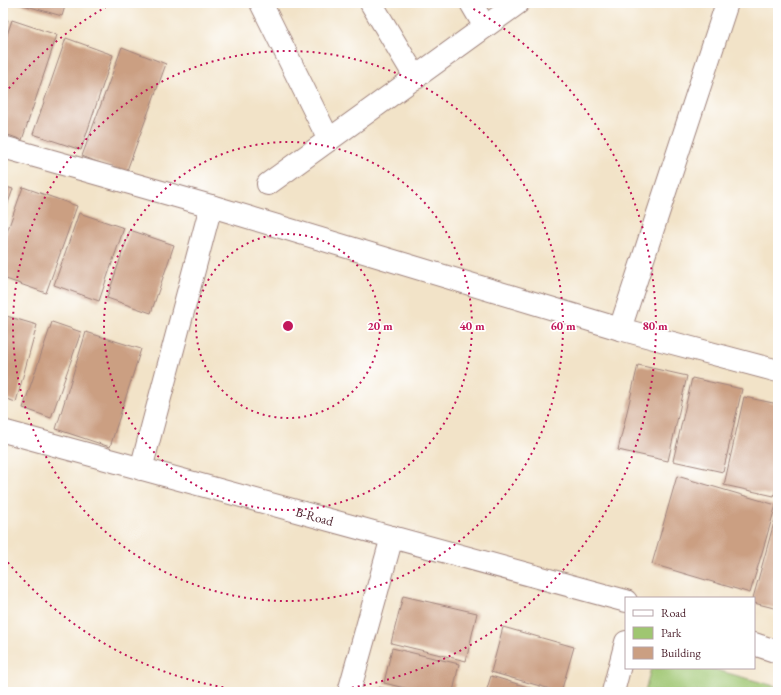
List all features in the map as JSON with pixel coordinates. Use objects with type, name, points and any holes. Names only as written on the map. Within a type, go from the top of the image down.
[{"type":"street","points":[[262,3],[329,140]]},
{"type":"street","points":[[371,3],[416,78]]},
{"type":"street","points":[[471,3],[485,27]]},
{"type":"street","points":[[268,184],[518,3]]},
{"type":"street","points":[[620,329],[727,3]]},
{"type":"street","points":[[3,147],[211,206],[620,329],[778,371]]},
{"type":"street","points":[[142,469],[211,206]]},
{"type":"street","name":"B-Road","points":[[3,431],[625,601]]},
{"type":"street","points":[[349,692],[392,537]]},
{"type":"street","points":[[755,644],[778,652]]},
{"type":"street","points":[[613,692],[625,646]]},
{"type":"green space","points":[[651,669],[713,669],[778,687],[778,692],[645,692]]},
{"type":"building","points":[[16,3],[66,3],[62,16]]},
{"type":"building","points":[[3,18],[8,20],[3,34]]},
{"type":"building","points":[[12,20],[57,35],[22,140],[3,133],[3,47]]},
{"type":"building","points":[[66,38],[113,55],[81,150],[33,134]]},
{"type":"building","points":[[122,47],[166,64],[126,173],[82,156]]},
{"type":"building","points":[[3,186],[13,189],[3,217]]},
{"type":"building","points":[[23,187],[77,206],[46,293],[3,278],[3,243]]},
{"type":"building","points":[[79,213],[124,228],[99,301],[54,285]]},
{"type":"building","points":[[130,230],[174,245],[151,313],[107,298]]},
{"type":"building","points":[[3,315],[37,325],[16,402],[3,398]]},
{"type":"building","points":[[52,322],[81,332],[51,418],[23,408]]},
{"type":"building","points":[[86,332],[141,349],[110,447],[56,429]]},
{"type":"building","points":[[638,365],[687,376],[668,461],[618,450]]},
{"type":"building","points":[[692,378],[742,389],[723,472],[673,461]]},
{"type":"building","points":[[744,397],[778,404],[778,478],[774,496],[724,485]]},
{"type":"building","points":[[677,476],[776,505],[750,593],[652,564]]},
{"type":"building","points":[[775,519],[778,520],[778,609],[755,603],[755,597],[753,597]]},
{"type":"building","points":[[403,596],[477,613],[466,661],[391,643]]},
{"type":"building","points":[[503,627],[574,647],[561,692],[491,672]]},
{"type":"building","points":[[392,648],[459,664],[453,692],[421,692],[384,683]]},
{"type":"building","points":[[491,676],[544,692],[486,692]]},
{"type":"building","points":[[379,687],[398,691],[398,692],[378,692]]}]
